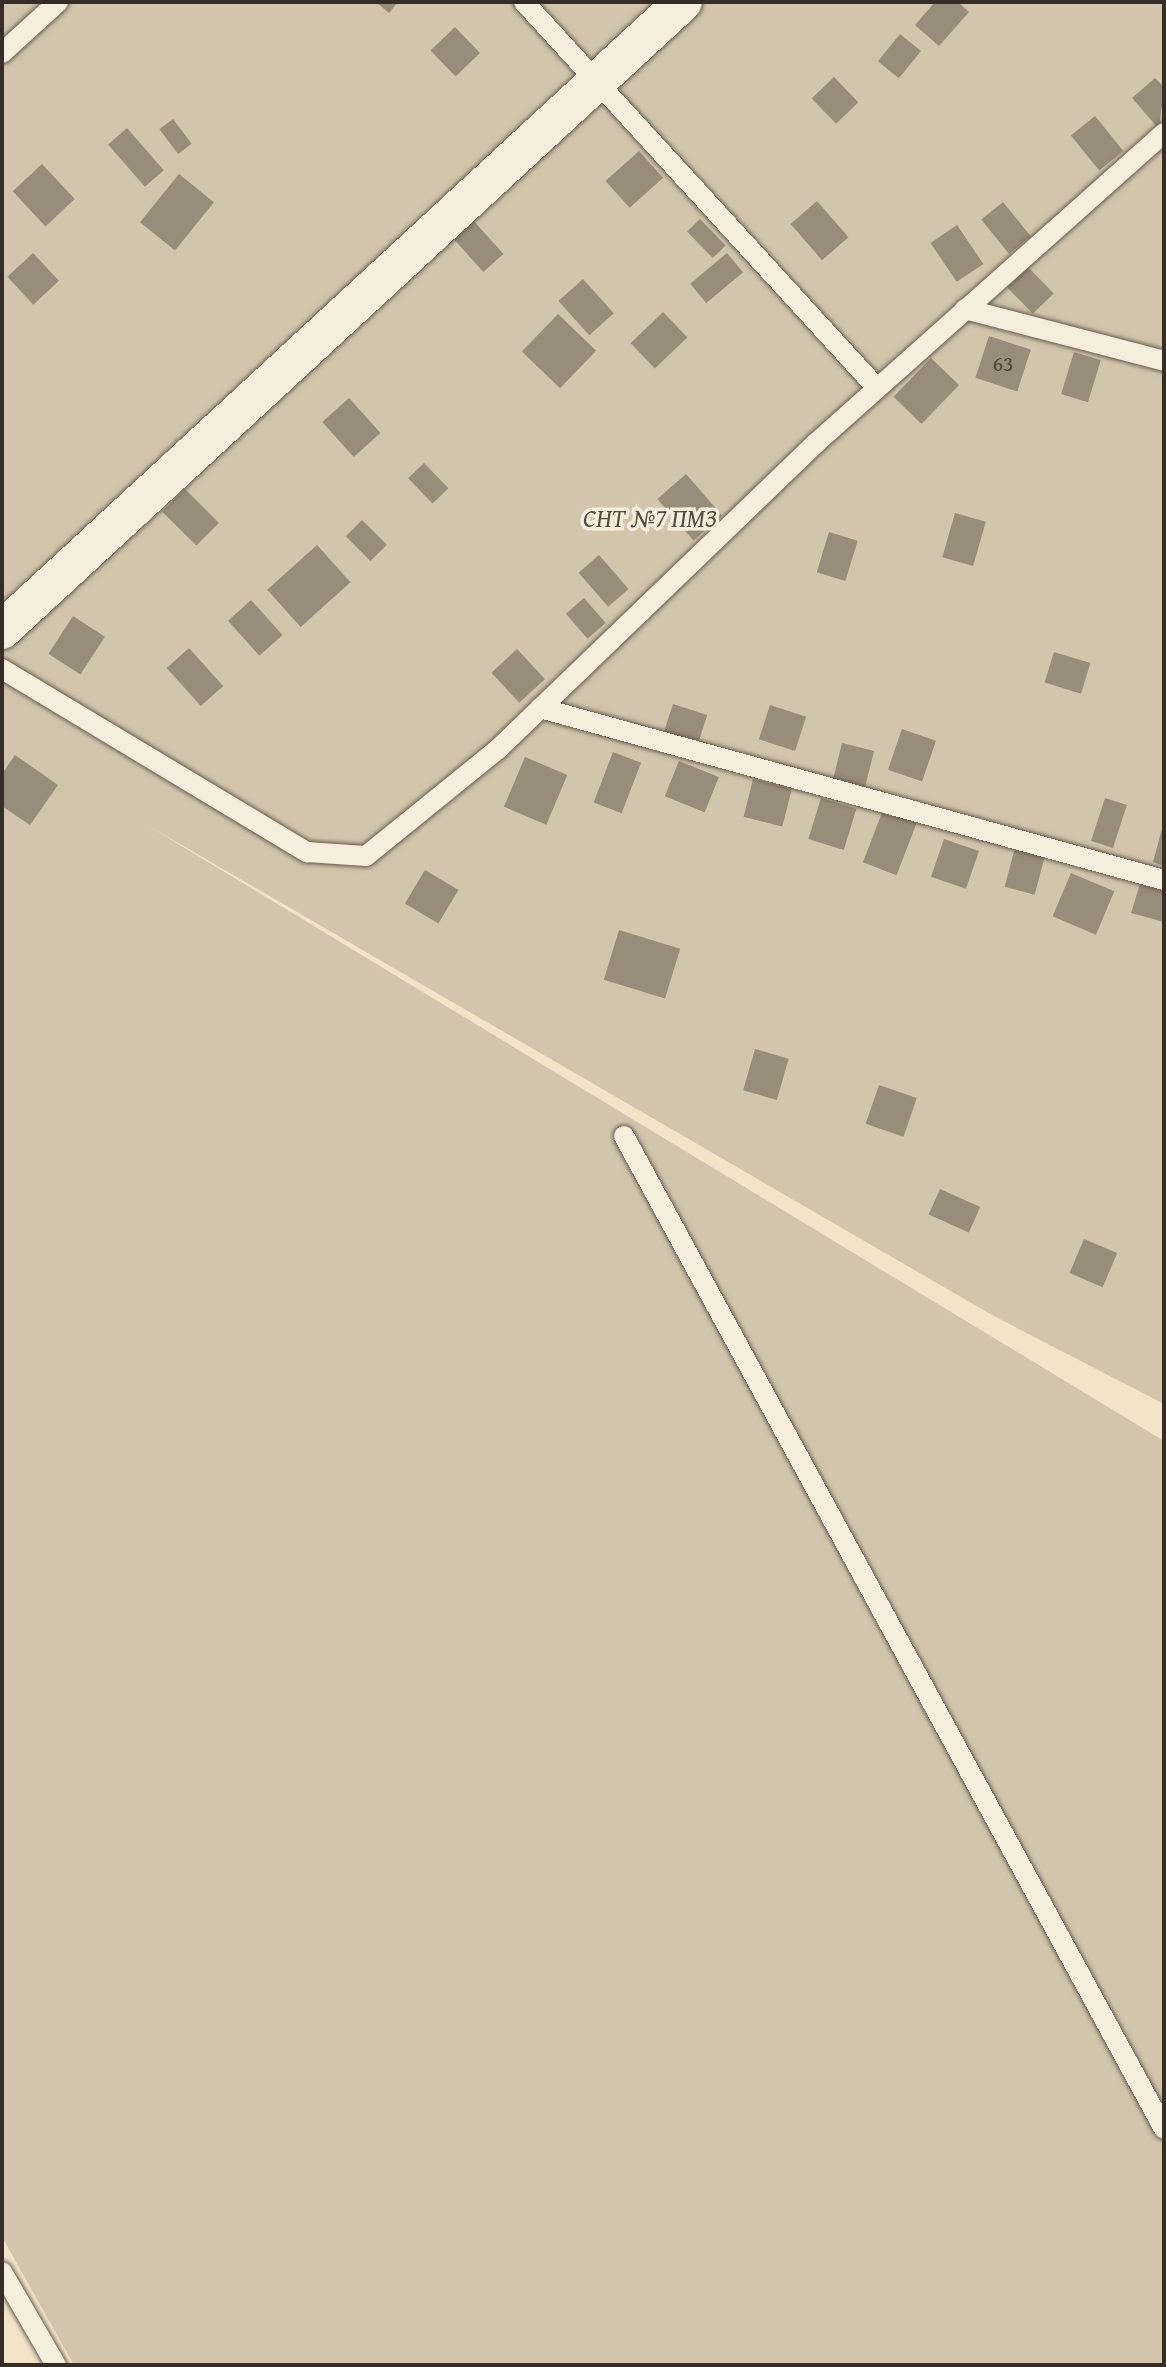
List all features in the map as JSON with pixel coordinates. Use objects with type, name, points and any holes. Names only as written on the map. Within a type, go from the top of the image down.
[{"type":"street","points":[[2,630],[683,2]]},
{"type":"lane","points":[[2,53],[58,2]]},
{"type":"lane","points":[[524,2],[877,388]]},
{"type":"lane","points":[[2,669],[307,852],[330,858],[366,856],[393,840],[540,708],[877,388],[1164,133]]},
{"type":"lane","points":[[965,309],[1164,361]]},
{"type":"lane","points":[[540,708],[1164,880]]},
{"type":"lane","points":[[624,1136],[1164,2129]]},
{"type":"lane","points":[[2,2272],[56,2365]]},
{"type":"green space","name":"СНТ №7 ПМЗ","points":[[2,2],[1164,2],[1164,1404],[992,1315],[147,825],[1164,1441],[1164,2365],[74,2365],[2,2237]]},
{"type":"building","points":[[376,2],[398,2],[389,13]]},
{"type":"building","points":[[935,2],[958,2],[969,12],[939,46],[915,25]]},
{"type":"building","points":[[455,27],[480,53],[456,77],[431,51]]},
{"type":"building","points":[[900,34],[921,51],[899,78],[878,61]]},
{"type":"building","points":[[834,77],[858,102],[836,124],[812,99]]},
{"type":"building","points":[[1155,78],[1164,87],[1159,129],[1132,98]]},
{"type":"building","points":[[1095,116],[1123,151],[1099,170],[1071,136]]},
{"type":"building","points":[[173,119],[192,144],[178,154],[159,129]]},
{"type":"building","points":[[127,128],[164,170],[145,187],[108,144]]},
{"type":"building","points":[[639,151],[663,178],[630,208],[606,181]]},
{"type":"building","points":[[42,164],[75,199],[45,226],[13,191]]},
{"type":"building","points":[[179,174],[214,202],[175,251],[140,222]]},
{"type":"building","points":[[817,201],[848,237],[822,260],[791,224]]},
{"type":"building","points":[[1003,202],[1031,236],[1009,254],[981,220]]},
{"type":"building","points":[[472,219],[503,254],[483,272],[452,237]]},
{"type":"building","points":[[700,219],[726,246],[713,258],[687,232]]},
{"type":"building","points":[[957,225],[983,264],[957,282],[930,243]]},
{"type":"building","points":[[33,253],[59,281],[33,305],[7,277]]},
{"type":"building","points":[[727,253],[743,272],[706,303],[690,284]]},
{"type":"building","points":[[1028,267],[1054,294],[1033,314],[1007,287]]},
{"type":"building","points":[[583,279],[614,313],[589,335],[558,301]]},
{"type":"building","points":[[663,312],[687,337],[655,368],[631,343]]},
{"type":"building","points":[[558,314],[596,351],[560,388],[522,351]]},
{"type":"building","points":[[989,336],[1031,350],[1017,391],[975,378]]},
{"type":"building","points":[[1074,352],[1101,360],[1088,402],[1061,394]]},
{"type":"building","points":[[931,358],[959,385],[922,424],[893,397]]},
{"type":"building","points":[[349,398],[380,433],[354,457],[322,422]]},
{"type":"building","points":[[424,463],[448,488],[432,503],[408,478]]},
{"type":"building","points":[[686,474],[722,516],[693,540],[657,499]]},
{"type":"building","points":[[185,489],[219,523],[196,546],[162,512]]},
{"type":"building","points":[[955,513],[986,522],[973,566],[942,557]]},
{"type":"building","points":[[362,520],[387,545],[370,561],[346,536]]},
{"type":"building","points":[[829,532],[858,541],[845,581],[817,572]]},
{"type":"building","points":[[317,545],[350,582],[301,627],[267,590]]},
{"type":"building","points":[[599,555],[629,589],[608,607],[579,573]]},
{"type":"building","points":[[584,598],[606,623],[588,639],[566,614]]},
{"type":"building","points":[[251,600],[282,635],[259,656],[228,621]]},
{"type":"building","points":[[73,616],[105,637],[80,674],[48,654]]},
{"type":"building","points":[[189,648],[223,686],[201,706],[167,668]]},
{"type":"building","points":[[517,649],[545,679],[519,703],[491,673]]},
{"type":"building","points":[[1054,652],[1090,663],[1081,694],[1045,683]]},
{"type":"building","points":[[673,704],[707,715],[698,744],[664,733]]},
{"type":"building","points":[[770,705],[806,717],[795,751],[759,739]]},
{"type":"building","points":[[902,729],[936,741],[922,781],[888,770]]},
{"type":"building","points":[[842,743],[874,751],[865,788],[833,780]]},
{"type":"building","points":[[613,752],[641,763],[622,813],[594,802]]},
{"type":"building","points":[[15,755],[58,785],[30,825],[2,806],[2,774]]},
{"type":"building","points":[[525,757],[567,775],[546,825],[504,807]]},
{"type":"building","points":[[679,761],[719,777],[705,812],[665,796]]},
{"type":"building","points":[[753,779],[792,789],[782,827],[744,817]]},
{"type":"building","points":[[821,798],[856,809],[844,850],[808,839]]},
{"type":"building","points":[[1105,798],[1127,805],[1113,848],[1091,841]]},
{"type":"building","points":[[883,810],[917,823],[897,875],[863,862]]},
{"type":"building","points":[[1164,825],[1164,866],[1153,862]]},
{"type":"building","points":[[944,839],[979,851],[966,889],[931,877]]},
{"type":"building","points":[[1015,848],[1045,856],[1035,895],[1005,887]]},
{"type":"building","points":[[425,870],[458,890],[438,924],[405,903]]},
{"type":"building","points":[[1071,873],[1114,891],[1096,935],[1053,916]]},
{"type":"building","points":[[1140,884],[1164,891],[1164,922],[1131,913]]},
{"type":"building","points":[[619,930],[680,949],[665,998],[604,980]]},
{"type":"building","points":[[755,1049],[789,1059],[777,1100],[743,1090]]},
{"type":"building","points":[[879,1085],[917,1098],[903,1137],[866,1124]]},
{"type":"building","points":[[940,1189],[980,1207],[969,1232],[929,1215]]},
{"type":"building","points":[[1084,1239],[1117,1253],[1103,1287],[1070,1273]]}]
